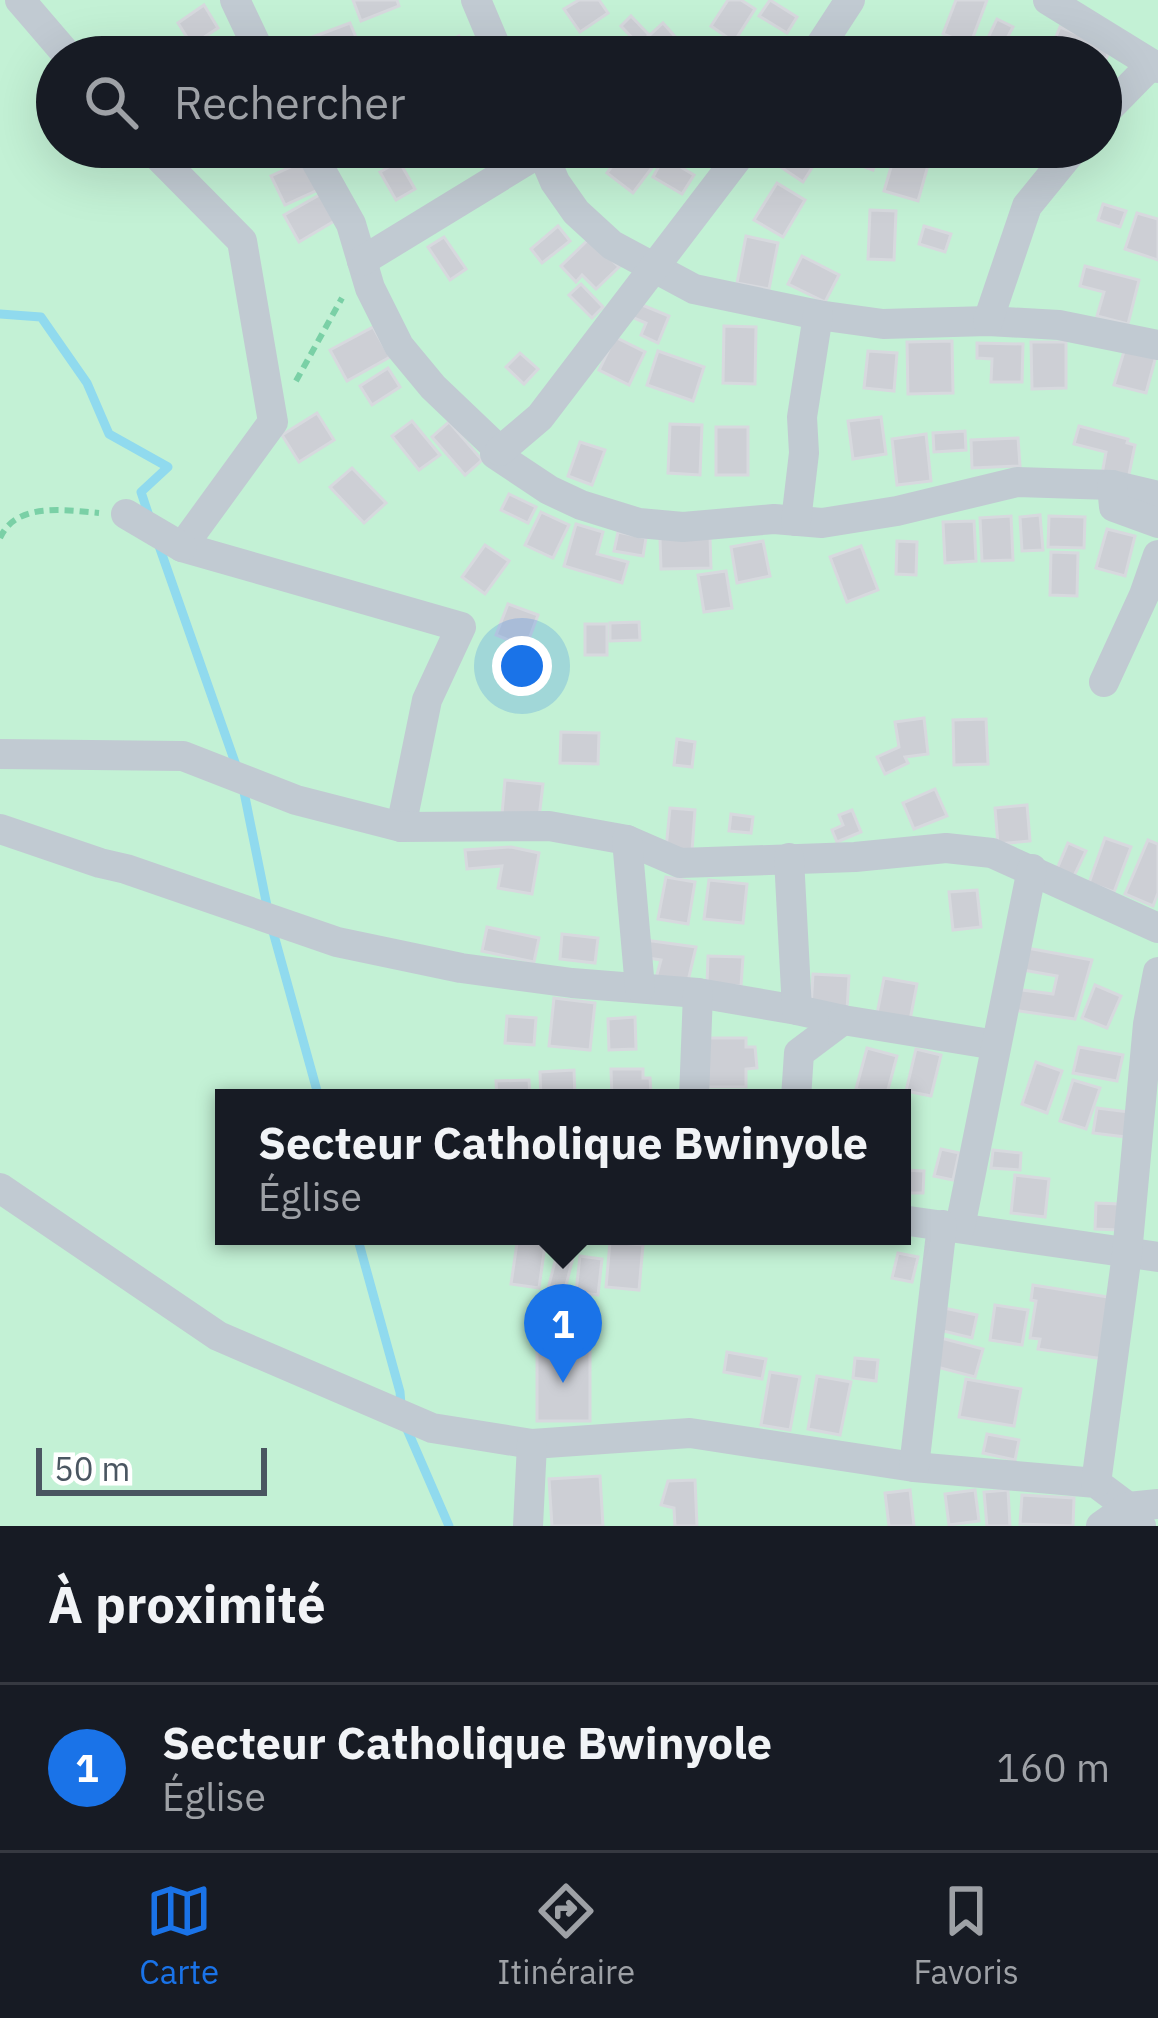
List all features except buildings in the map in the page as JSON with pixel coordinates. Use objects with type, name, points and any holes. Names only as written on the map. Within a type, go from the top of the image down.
[{"type":"street","points":[[20,0],[51,36]]},
{"type":"street","points":[[235,0],[252,36]]},
{"type":"street","points":[[476,0],[491,36]]},
{"type":"street","points":[[827,36],[850,0]]},
{"type":"street","points":[[1048,0],[1106,36]]},
{"type":"street","points":[[1122,46],[1155,66],[1122,97]]},
{"type":"street","points":[[170,168],[242,241],[273,422],[182,547]]},
{"type":"street","points":[[320,168],[351,224],[370,288],[399,346],[433,387],[500,451]]},
{"type":"street","points":[[362,261],[511,168]]},
{"type":"street","points":[[549,168],[576,212],[613,245],[694,289],[883,324],[1059,325],[1158,345]]},
{"type":"street","points":[[730,168],[540,417],[495,454],[581,505],[638,523],[683,527],[774,519],[822,523],[897,511],[1017,482],[1112,485],[1158,496]]},
{"type":"street","points":[[988,321],[1028,206],[1058,168]]},
{"type":"street","points":[[796,521],[804,453],[802,417],[818,315]]},
{"type":"street","points":[[1112,485],[1114,506],[1158,523]]},
{"type":"street","points":[[126,514],[182,547],[461,627],[428,700],[401,827]]},
{"type":"street","points":[[1104,682],[1158,555]]},
{"type":"street","points":[[0,754],[183,756],[296,800],[401,827],[549,826],[627,840],[680,863],[855,857],[946,848],[992,853],[1158,928]]},
{"type":"street","points":[[0,829],[337,942],[461,968],[698,993],[996,1045]]},
{"type":"street","points":[[627,840],[640,988]]},
{"type":"street","points":[[789,858],[797,1010]]},
{"type":"street","points":[[914,1467],[951,1226],[996,1045],[1032,869]]},
{"type":"street","points":[[1096,1483],[1126,1254],[1148,1024],[1158,972]]},
{"type":"street","points":[[694,1089],[698,993]]},
{"type":"street","points":[[797,1089],[799,1053],[844,1020]]},
{"type":"street","points":[[0,1188],[218,1336],[431,1429],[532,1444],[690,1432],[914,1467],[1096,1483],[1142,1512]]},
{"type":"street","points":[[911,1221],[1158,1257]]},
{"type":"street","points":[[528,1526],[532,1444]]},
{"type":"street","points":[[1101,1526],[1142,1512]]},
{"type":"path","points":[[0,538],[16,516],[126,514]]},
{"type":"green space","points":[[0,0],[1158,0],[1158,1526],[0,1526]]},
{"type":"waterway","points":[[0,314],[41,317],[87,383],[109,434],[168,467],[141,492],[149,516]]},
{"type":"waterway","points":[[158,543],[238,771]]},
{"type":"waterway","points":[[243,787],[268,911]]},
{"type":"waterway","points":[[272,928],[317,1089]]},
{"type":"waterway","points":[[359,1245],[401,1405]]},
{"type":"waterway","points":[[406,1427],[449,1526]]},
{"type":"place","name":"Secteur Catholique Bwinyole","points":[[563,1383]]}]
